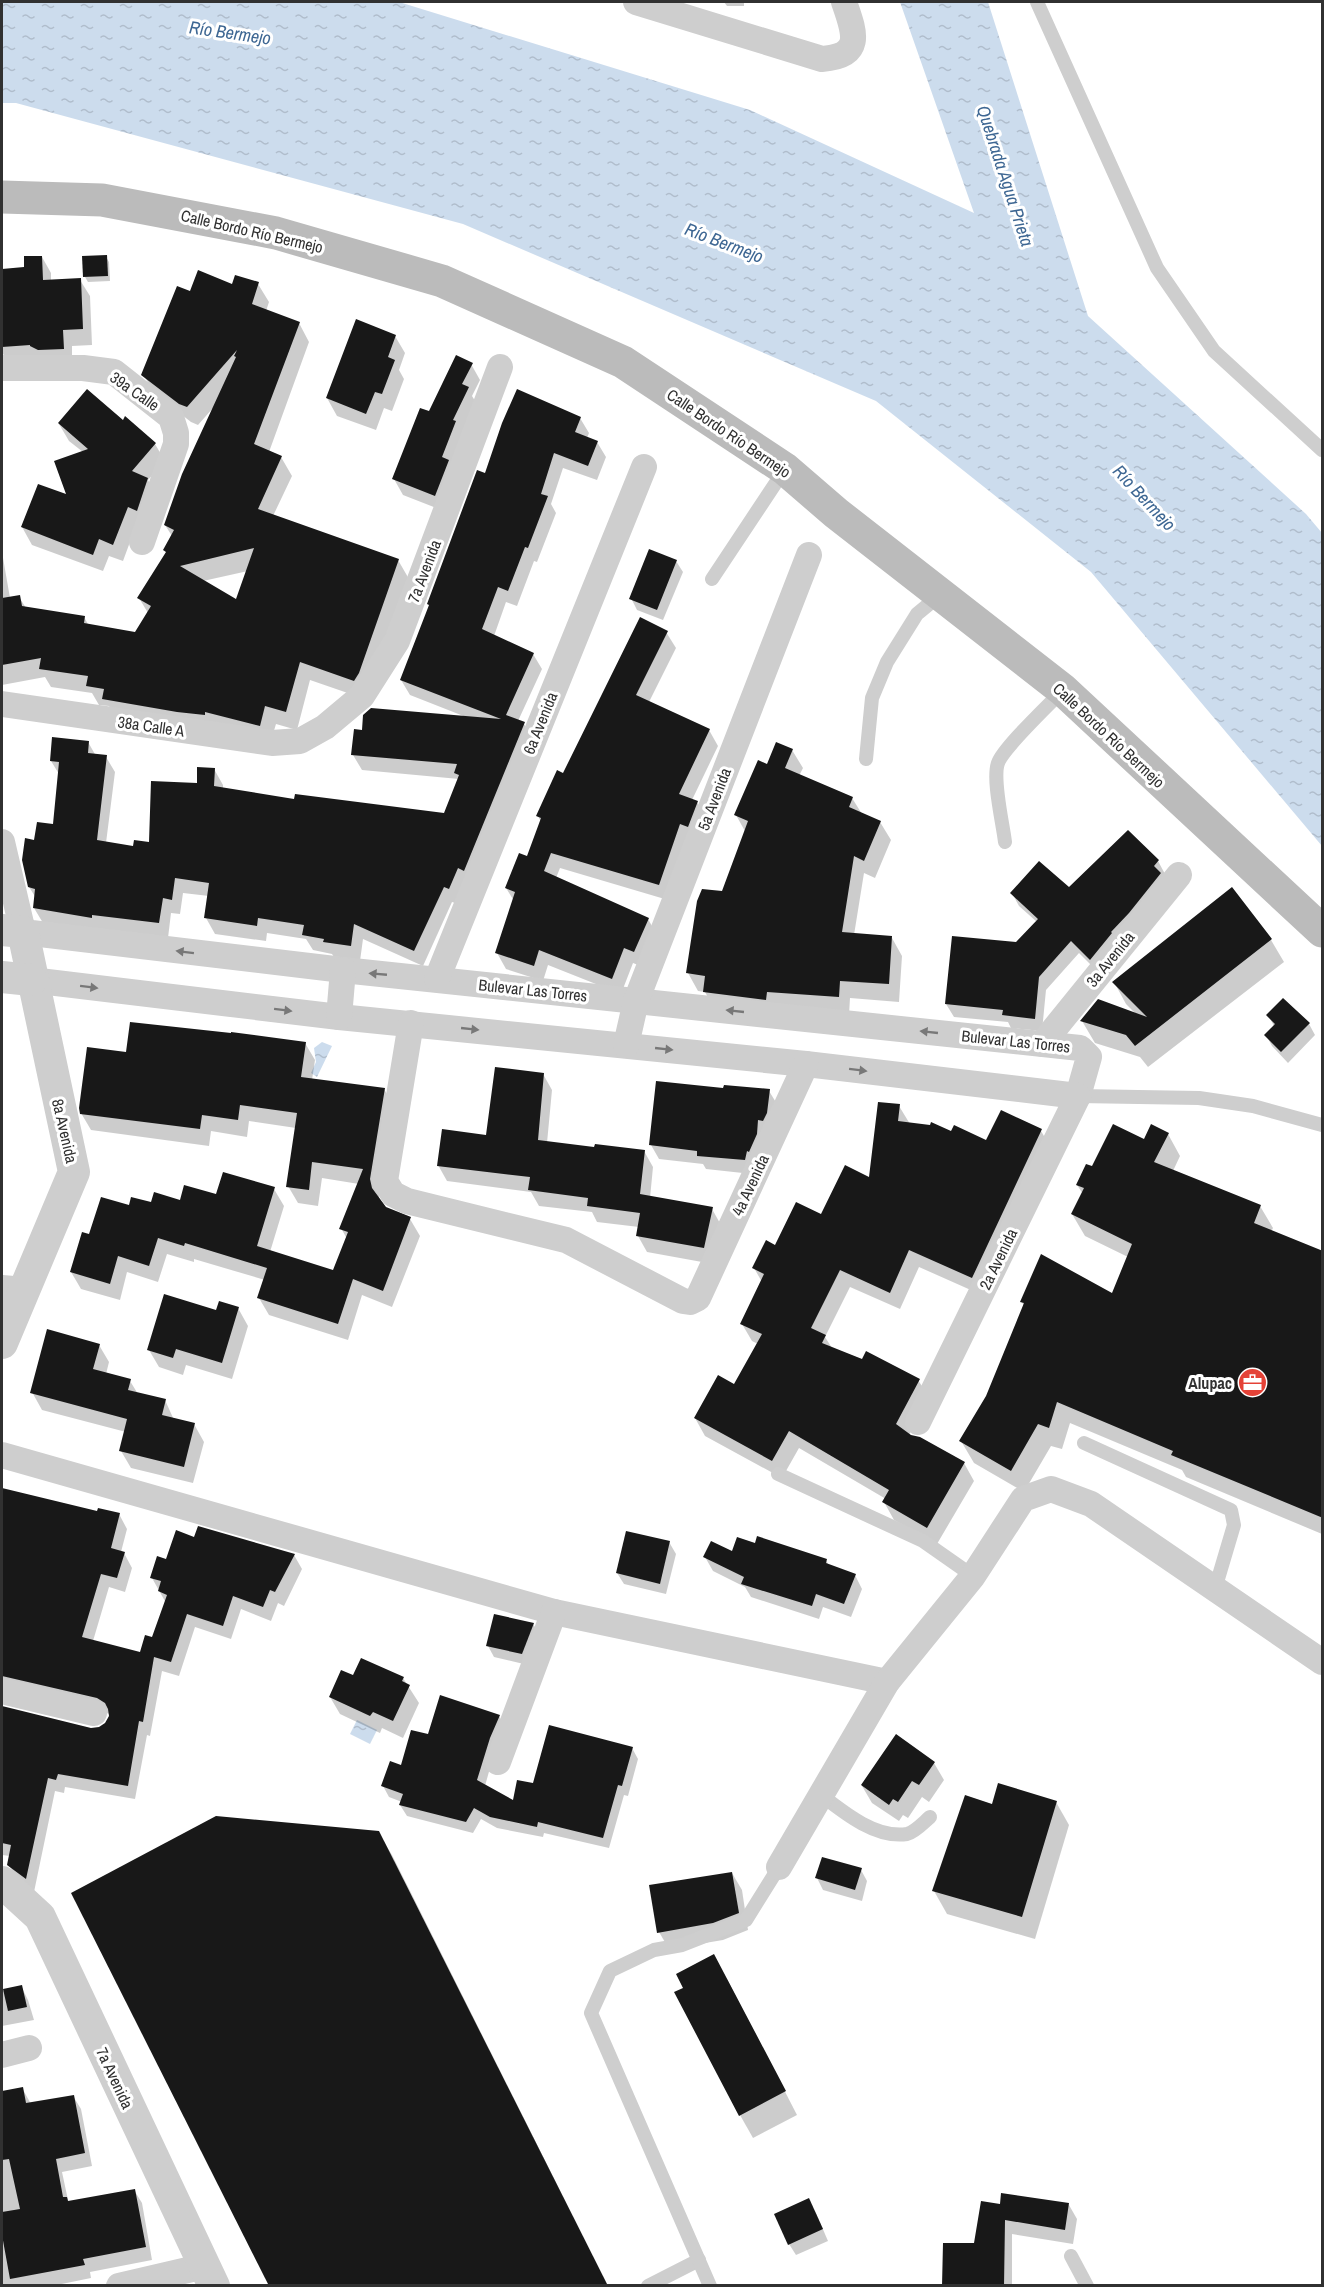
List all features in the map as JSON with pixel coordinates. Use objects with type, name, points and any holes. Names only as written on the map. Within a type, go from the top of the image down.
[{"type":"main road","name":"Calle Bordo Río Bermejo","points":[[2,196],[102,200],[276,233],[442,282],[623,362],[785,469],[836,513],[1063,690],[1323,931]]},
{"type":"street","points":[[636,2],[822,59],[834,58],[846,53],[854,43],[854,33],[844,2]]},
{"type":"street","name":"7a Avenida","points":[[300,741],[325,727],[362,696],[397,641],[500,367]]},
{"type":"street","name":"39a Calle","points":[[2,368],[83,368],[114,372],[171,417],[176,434],[176,444],[141,542]]},
{"type":"street","name":"6a Avenida","points":[[437,979],[644,467]]},
{"type":"street","name":"5a Avenida","points":[[626,1045],[636,1001],[809,555]]},
{"type":"street","name":"38a Calle A","points":[[2,704],[272,743],[300,741]]},
{"type":"street","points":[[2,842],[12,931]]},
{"type":"street","name":"3a Avenida","points":[[1042,1044],[1179,875]]},
{"type":"street","name":"Bulevar Las Torres","points":[[12,931],[343,970],[1080,1048],[1089,1057],[1078,1096]]},
{"type":"street","name":"8a Avenida","points":[[2,1343],[13,1289],[74,1172],[16,979],[12,931]]},
{"type":"street","points":[[339,1017],[343,970]]},
{"type":"street","points":[[16,979],[339,1017],[806,1064],[1078,1096]]},
{"type":"street","name":"4a Avenida","points":[[411,1023],[385,1181],[393,1194],[407,1201],[566,1240],[690,1302],[698,1298],[806,1064]]},
{"type":"street","name":"2a Avenida","points":[[918,1422],[1078,1096]]},
{"type":"street","points":[[2,1455],[554,1612],[887,1682]]},
{"type":"street","points":[[779,1867],[887,1682],[973,1576],[1023,1499],[1051,1489],[1091,1504],[1323,1662]]},
{"type":"street","points":[[498,1762],[554,1612]]},
{"type":"street","points":[[2,1692],[94,1713]]},
{"type":"street","name":"7a Avenida","points":[[2,1882],[40,1917],[198,2275]]},
{"type":"street","points":[[2,2055],[29,2049]]},
{"type":"street","points":[[118,2286],[198,2275]]},
{"type":"lane","points":[[1037,2],[1157,268],[1214,351],[1323,450]]},
{"type":"lane","points":[[712,579],[785,469]]},
{"type":"lane","points":[[866,759],[872,698],[887,662],[917,614],[940,595]]},
{"type":"lane","points":[[1005,842],[997,764],[1006,750],[1063,690]]},
{"type":"lane","points":[[1078,1096],[1199,1098],[1253,1106],[1323,1125]]},
{"type":"lane","points":[[1084,1443],[1231,1510],[1234,1525],[1215,1589]]},
{"type":"lane","points":[[778,1474],[923,1541],[973,1576]]},
{"type":"lane","points":[[820,1794],[845,1814],[891,1834],[910,1834],[930,1818]]},
{"type":"lane","points":[[710,2286],[591,2013],[610,1971],[654,1950],[682,1945],[746,1920],[779,1867]]},
{"type":"lane","points":[[1071,2256],[1087,2286]]},
{"type":"lane","points":[[648,2286],[699,2260]]},
{"type":"water","points":[[2,2],[399,2],[750,110],[974,213],[900,2],[988,2],[1088,316],[1306,514],[1322,533],[1322,846],[1091,572],[876,401],[463,224],[16,103],[2,103]]},
{"type":"water","points":[[322,1042],[332,1046],[317,1077],[311,1073],[316,1062],[314,1048]]},
{"type":"water","points":[[357,1720],[377,1730],[370,1744],[350,1734]]},
{"type":"building","points":[[107,255],[108,276],[83,277],[82,256]]},
{"type":"building","points":[[24,256],[42,256],[43,280],[81,278],[83,329],[63,330],[64,349],[38,350],[30,345],[2,347],[2,269],[24,267]]},
{"type":"building","points":[[198,270],[232,284],[235,275],[259,282],[252,304],[300,322],[254,444],[282,456],[258,509],[399,559],[359,673],[354,681],[300,662],[286,712],[265,706],[260,726],[205,712],[205,715],[177,712],[102,699],[104,689],[86,686],[88,676],[39,669],[41,658],[2,665],[2,598],[20,595],[22,606],[85,616],[84,623],[135,632],[151,606],[137,598],[166,552],[163,550],[174,530],[164,525],[182,474],[236,357],[234,356],[237,350],[187,407],[179,404],[141,375],[177,286],[190,291]],"holes":[[[254,548],[236,599],[180,566]]]},
{"type":"building","points":[[356,319],[396,335],[388,357],[395,360],[382,394],[375,392],[366,414],[326,398]]},
{"type":"building","points":[[456,355],[473,363],[462,384],[469,387],[453,420],[456,421],[442,457],[449,460],[435,496],[392,479],[420,408],[429,411]]},
{"type":"building","points":[[87,389],[123,420],[125,416],[156,443],[132,471],[148,478],[137,511],[128,507],[113,545],[99,539],[93,555],[21,527],[38,484],[66,494],[54,461],[88,449],[58,423]]},
{"type":"building","points":[[517,389],[581,417],[575,432],[598,441],[588,466],[554,453],[541,494],[548,496],[528,548],[525,547],[508,591],[498,587],[482,629],[534,653],[506,715],[525,722],[464,871],[458,868],[449,889],[444,887],[414,951],[354,924],[351,946],[323,942],[324,939],[302,935],[304,925],[258,918],[257,926],[204,918],[209,883],[175,878],[172,900],[163,898],[159,923],[92,915],[92,918],[33,908],[35,889],[28,887],[22,860],[25,838],[34,840],[37,822],[53,824],[59,762],[50,761],[52,737],[89,741],[88,753],[107,755],[97,840],[133,846],[134,840],[149,842],[151,781],[197,783],[197,767],[215,768],[214,786],[294,799],[295,794],[444,813],[459,775],[454,773],[457,764],[351,755],[354,729],[362,730],[363,715],[371,708],[501,719],[400,680],[477,470],[485,473],[502,423]]},
{"type":"building","points":[[649,549],[677,560],[657,610],[629,599]]},
{"type":"building","points":[[640,617],[668,631],[636,695],[710,729],[679,794],[698,801],[688,827],[680,824],[659,885],[551,853],[544,871],[649,918],[634,952],[624,948],[612,979],[539,950],[534,966],[495,953],[515,892],[505,888],[519,853],[527,856],[541,818],[536,816],[557,770],[563,773]]},
{"type":"building","points":[[776,742],[793,749],[785,768],[853,797],[849,807],[881,821],[864,861],[854,856],[842,932],[892,936],[889,984],[840,981],[839,997],[767,992],[766,1000],[703,992],[705,976],[686,973],[697,901],[702,889],[722,891],[748,821],[734,815],[758,760],[767,764]]},
{"type":"building","points":[[1128,830],[1159,860],[1154,866],[1161,873],[1090,960],[1071,941],[1039,977],[1035,1019],[1002,1015],[1003,1010],[945,1004],[952,936],[1016,942],[1038,919],[1010,893],[1039,861],[1069,887]]},
{"type":"building","points":[[1232,887],[1272,939],[1135,1046],[1126,1035],[1080,1021],[1098,999],[1147,1017],[1112,982]]},
{"type":"building","points":[[1283,998],[1310,1023],[1281,1052],[1264,1035],[1275,1024],[1266,1015]]},
{"type":"building","points":[[130,1022],[306,1042],[301,1077],[385,1088],[370,1179],[372,1188],[386,1207],[411,1217],[383,1291],[353,1279],[338,1324],[257,1298],[267,1268],[185,1243],[184,1246],[158,1238],[149,1266],[118,1256],[110,1284],[70,1272],[82,1232],[89,1234],[101,1197],[129,1205],[131,1197],[151,1202],[154,1192],[180,1200],[184,1185],[216,1194],[223,1172],[275,1187],[257,1246],[333,1270],[348,1232],[339,1229],[363,1169],[312,1162],[309,1190],[286,1187],[297,1113],[240,1105],[238,1120],[202,1115],[200,1129],[80,1114],[87,1047],[126,1052]]},
{"type":"building","points":[[495,1067],[544,1073],[538,1140],[645,1150],[640,1194],[713,1207],[704,1248],[636,1236],[640,1213],[587,1206],[588,1198],[528,1190],[530,1177],[437,1166],[442,1129],[486,1135]]},
{"type":"building","points":[[656,1081],[723,1088],[724,1085],[770,1089],[767,1113],[763,1121],[758,1120],[757,1134],[749,1152],[747,1151],[745,1160],[697,1156],[697,1151],[649,1145]]},
{"type":"building","points":[[878,1102],[900,1104],[898,1121],[930,1125],[931,1122],[951,1131],[954,1125],[986,1140],[1001,1110],[1042,1129],[972,1278],[909,1250],[890,1293],[840,1270],[811,1328],[826,1335],[822,1343],[862,1359],[866,1351],[920,1379],[896,1424],[911,1435],[920,1437],[965,1462],[927,1528],[882,1502],[889,1490],[789,1431],[772,1461],[694,1418],[718,1375],[734,1384],[762,1334],[740,1324],[764,1274],[752,1268],[766,1240],[775,1245],[796,1202],[821,1214],[845,1165],[869,1177]]},
{"type":"building","points":[[1113,1124],[1144,1139],[1151,1124],[1169,1133],[1154,1162],[1261,1205],[1254,1223],[1323,1251],[1323,1518],[1171,1455],[1173,1451],[1057,1402],[1049,1428],[1038,1424],[1011,1471],[959,1441],[986,1396],[1024,1303],[1020,1302],[1041,1254],[1112,1293],[1132,1244],[1071,1214],[1084,1188],[1076,1185],[1086,1164],[1092,1166]]},
{"type":"building","points":[[164,1294],[216,1310],[219,1301],[239,1307],[222,1363],[176,1349],[173,1358],[147,1350]]},
{"type":"building","points":[[47,1329],[100,1344],[93,1369],[131,1379],[128,1390],[166,1399],[162,1415],[195,1423],[184,1467],[119,1451],[127,1419],[30,1393]]},
{"type":"building","points":[[2,1488],[97,1511],[98,1508],[120,1513],[111,1548],[125,1552],[117,1578],[101,1574],[82,1637],[140,1652],[145,1635],[152,1637],[167,1595],[158,1591],[161,1581],[150,1578],[157,1556],[166,1559],[176,1530],[194,1537],[198,1526],[295,1554],[275,1592],[270,1590],[263,1607],[233,1596],[223,1626],[187,1614],[171,1662],[154,1657],[143,1722],[139,1721],[128,1786],[58,1774],[56,1780],[48,1778],[26,1879],[7,1865],[11,1845],[2,1843],[2,1706],[91,1728],[105,1723],[109,1716],[105,1703],[97,1698],[2,1676]]},
{"type":"building","points":[[626,1531],[670,1541],[660,1584],[616,1573]]},
{"type":"building","points":[[757,1536],[827,1559],[826,1563],[856,1574],[844,1604],[816,1594],[812,1606],[741,1584],[744,1577],[703,1557],[711,1541],[732,1551],[737,1537],[755,1543]]},
{"type":"building","points":[[494,1614],[534,1623],[522,1654],[486,1646]]},
{"type":"building","points":[[361,1658],[404,1677],[402,1681],[410,1685],[393,1721],[373,1712],[370,1716],[329,1697],[341,1670],[353,1675]]},
{"type":"building","points":[[440,1695],[500,1715],[477,1780],[513,1800],[517,1780],[533,1783],[549,1725],[633,1747],[622,1786],[618,1785],[603,1838],[538,1822],[537,1827],[490,1817],[474,1808],[466,1822],[399,1805],[403,1794],[381,1786],[390,1761],[401,1765],[411,1730],[428,1734]]},
{"type":"building","points":[[896,1734],[935,1762],[919,1785],[912,1781],[898,1802],[893,1799],[889,1805],[861,1785]]},
{"type":"building","points":[[998,1783],[1057,1801],[1022,1917],[932,1891],[965,1795],[992,1804]]},
{"type":"building","points":[[216,1816],[379,1831],[608,2286],[269,2286],[71,1893]]},
{"type":"building","points":[[822,1857],[862,1868],[855,1890],[815,1878]]},
{"type":"building","points":[[732,1872],[739,1913],[713,1923],[657,1933],[649,1885]]},
{"type":"building","points":[[714,1954],[786,2091],[739,2116],[674,1992],[683,1988],[676,1974]]},
{"type":"building","points":[[22,1985],[27,2007],[8,2011],[3,1989]]},
{"type":"building","points":[[23,2087],[26,2103],[74,2095],[85,2153],[56,2159],[63,2197],[67,2197],[68,2201],[135,2189],[146,2247],[83,2259],[85,2265],[10,2279],[2,2235],[2,2212],[20,2209],[9,2159],[2,2160],[2,2091]]},
{"type":"building","points":[[1001,2193],[1069,2203],[1065,2230],[1005,2220],[1004,2286],[942,2286],[943,2243],[974,2243],[981,2201],[1000,2204]]},
{"type":"building","points":[[809,2198],[823,2229],[788,2245],[774,2214]]},
{"type":"place","name":"Alupac","points":[[1253,1383]]},
{"type":"water label","name":"Río Bermejo","points":[[230,33]]},
{"type":"water label","name":"Quebrada Agua Prieta","points":[[1005,176]]},
{"type":"water label","name":"Río Bermejo","points":[[724,243]]},
{"type":"water label","name":"Río Bermejo","points":[[1144,498]]}]
